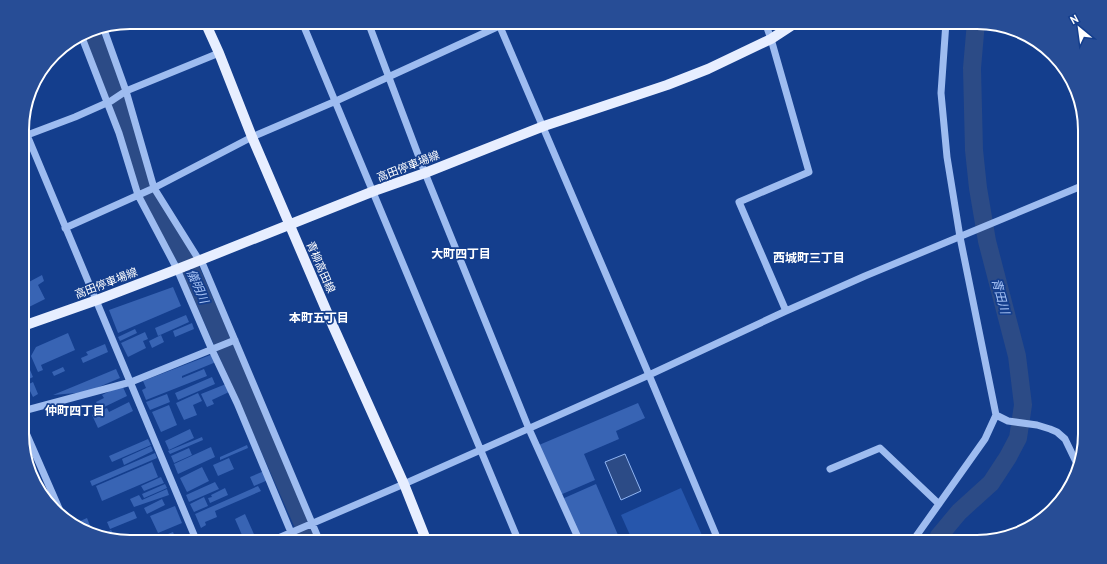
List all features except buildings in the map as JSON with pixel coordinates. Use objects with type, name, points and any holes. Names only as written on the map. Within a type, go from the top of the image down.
[{"type":"main road","name":"青柳高田線","points":[[208,29],[290,226],[404,484],[424,535]]},
{"type":"main road","name":"高田停車場線","points":[[29,324],[199,261],[290,226],[374,191],[544,126],[667,85],[708,69],[771,39],[786,29]]},
{"type":"street","points":[[305,29],[374,191],[516,535]]},
{"type":"street","points":[[371,29],[425,172],[529,429],[577,535]]},
{"type":"street","points":[[65,228],[154,188],[252,137],[389,77],[489,29]]},
{"type":"street","points":[[501,29],[544,126],[715,535]]},
{"type":"street","points":[[767,29],[809,172],[739,202],[786,311]]},
{"type":"street","points":[[917,535],[985,439],[996,415],[960,237],[947,157],[941,93],[946,29]]},
{"type":"street","points":[[105,32],[126,91],[154,188],[199,261],[232,341],[317,535]]},
{"type":"street","points":[[84,41],[110,101],[138,195],[180,268],[237,403],[294,531],[294,535]]},
{"type":"street","points":[[29,134],[75,117],[110,101],[126,91],[218,53]]},
{"type":"street","points":[[29,145],[131,382],[194,535]]},
{"type":"street","points":[[285,535],[529,429],[865,276],[1078,188]]},
{"type":"street","points":[[29,409],[131,382],[232,341]]},
{"type":"street","points":[[996,415],[1008,421],[1037,425],[1057,432],[1065,439],[1075,460]]},
{"type":"street","points":[[30,441],[56,502]]},
{"type":"street","points":[[830,469],[880,448],[939,504]]},
{"type":"shaded area","points":[[625,454],[641,491],[621,500],[605,462]]},
{"type":"shaded area","points":[[681,488],[702,535],[630,535],[621,515]]},
{"type":"waterway","name":"青田川","points":[[940,535],[959,512],[991,483],[1008,457],[1018,438],[1023,405],[1017,356],[987,241],[978,188],[974,150],[972,68],[975,29]]},
{"type":"waterway","name":"儀明川","points":[[93,36],[112,83],[141,183],[186,259],[308,535]]},
{"type":"district","name":"大町四丁目","points":[[461,253]]},
{"type":"district","name":"西城町三丁目","points":[[809,257]]},
{"type":"district","name":"本町五丁目","points":[[319,317]]},
{"type":"district","name":"仲町四丁目","points":[[75,410]]}]
